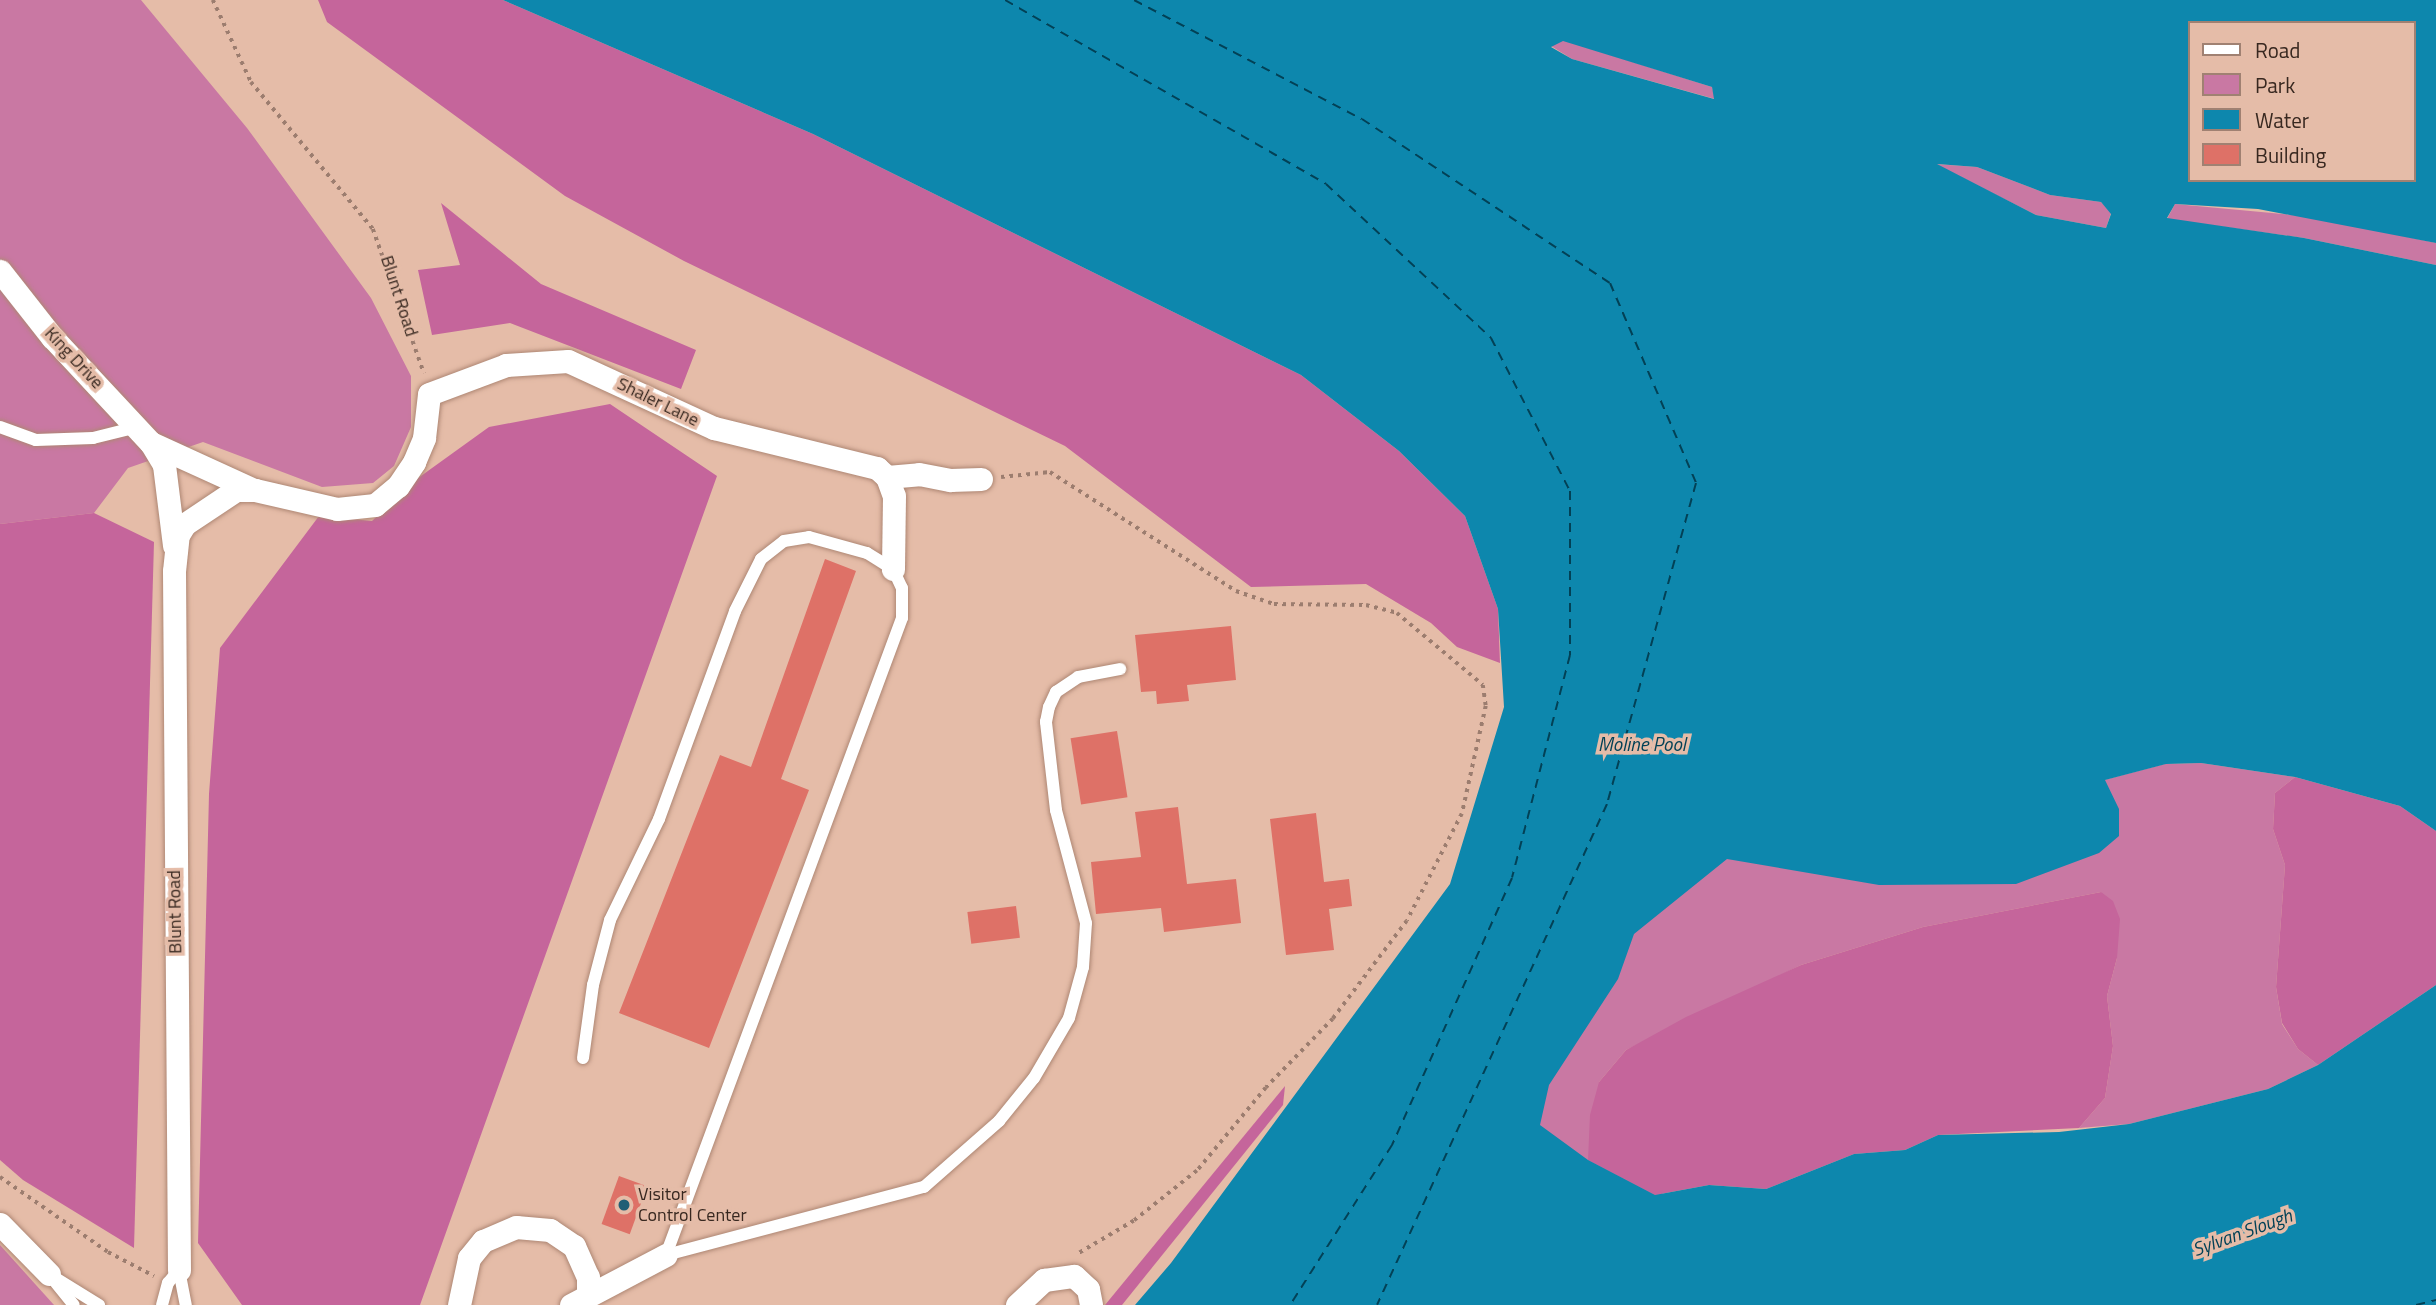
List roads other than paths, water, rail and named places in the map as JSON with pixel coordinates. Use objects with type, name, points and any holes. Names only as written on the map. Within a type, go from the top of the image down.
[{"type":"street","name":"King Drive","points":[[0,271],[78,367],[144,435]]},
{"type":"street","name":"Shaler Lane","points":[[429,394],[506,365],[568,361],[714,428],[796,451],[868,464],[887,477]]},
{"type":"street","name":"Blunt Road","points":[[144,435],[255,490],[338,509],[375,505],[398,486],[414,462],[424,438],[429,394]]},
{"type":"street","name":"Blunt Road","points":[[144,435],[164,465],[169,486],[175,555],[169,1288]]},
{"type":"street","points":[[893,569],[896,516],[887,477],[919,474],[981,479]]},
{"type":"street","name":"Blunt Road","points":[[175,555],[178,535],[198,513],[236,491],[255,490]]},
{"type":"street","points":[[0,1224],[49,1274]]},
{"type":"street","points":[[459,1305],[469,1258],[483,1241],[516,1227],[550,1230],[574,1246],[587,1277],[579,1300]]},
{"type":"street","points":[[579,1300],[666,1255]]},
{"type":"street","points":[[1017,1305],[1044,1280],[1074,1276],[1088,1289],[1091,1305]]},
{"type":"lane","points":[[0,427],[36,440],[144,435]]},
{"type":"lane","points":[[583,1058],[593,985],[610,920],[659,819],[735,611],[761,559],[784,541],[809,537],[867,553],[893,569],[902,588],[902,618],[666,1255]]},
{"type":"lane","points":[[666,1255],[924,1187],[999,1121],[1034,1078],[1069,1018],[1083,967],[1086,923],[1056,810],[1046,722],[1049,707],[1056,692],[1078,677],[1120,669]]},
{"type":"lane","points":[[49,1274],[74,1305]]},
{"type":"lane","points":[[49,1274],[99,1305]]},
{"type":"lane","points":[[150,1305],[169,1288]]},
{"type":"lane","name":"Blunt Road","points":[[169,1288],[186,1305]]},
{"type":"water","points":[[503,0],[2436,0],[2436,243],[2258,209],[2175,204],[2167,218],[2304,238],[2436,265],[2436,831],[2400,806],[2295,777],[2201,763],[2166,764],[2105,780],[2119,809],[2119,836],[2099,853],[2016,884],[1879,885],[1727,859],[1634,934],[1618,979],[1549,1085],[1540,1125],[1588,1160],[1655,1195],[1709,1185],[1766,1189],[1854,1154],[1905,1150],[1938,1135],[2059,1132],[2129,1124],[2268,1089],[2318,1065],[2436,985],[2436,1305],[1135,1305],[1171,1263],[1450,884],[1504,707],[1498,609],[1465,516],[1399,451],[1301,375],[813,134]],"holes":[[[1563,41],[1712,87],[1714,99],[1572,59],[1551,47]],[[1937,164],[1977,167],[2050,195],[2101,202],[2111,214],[2106,228],[2036,215]]]},
{"type":"place","name":"Visitor Control Center","points":[[624,1205]]},
{"type":"water label","name":"Moline Pool","points":[[1642,744]]},
{"type":"water label","name":"Sylvan Slough","points":[[2242,1232]]}]
